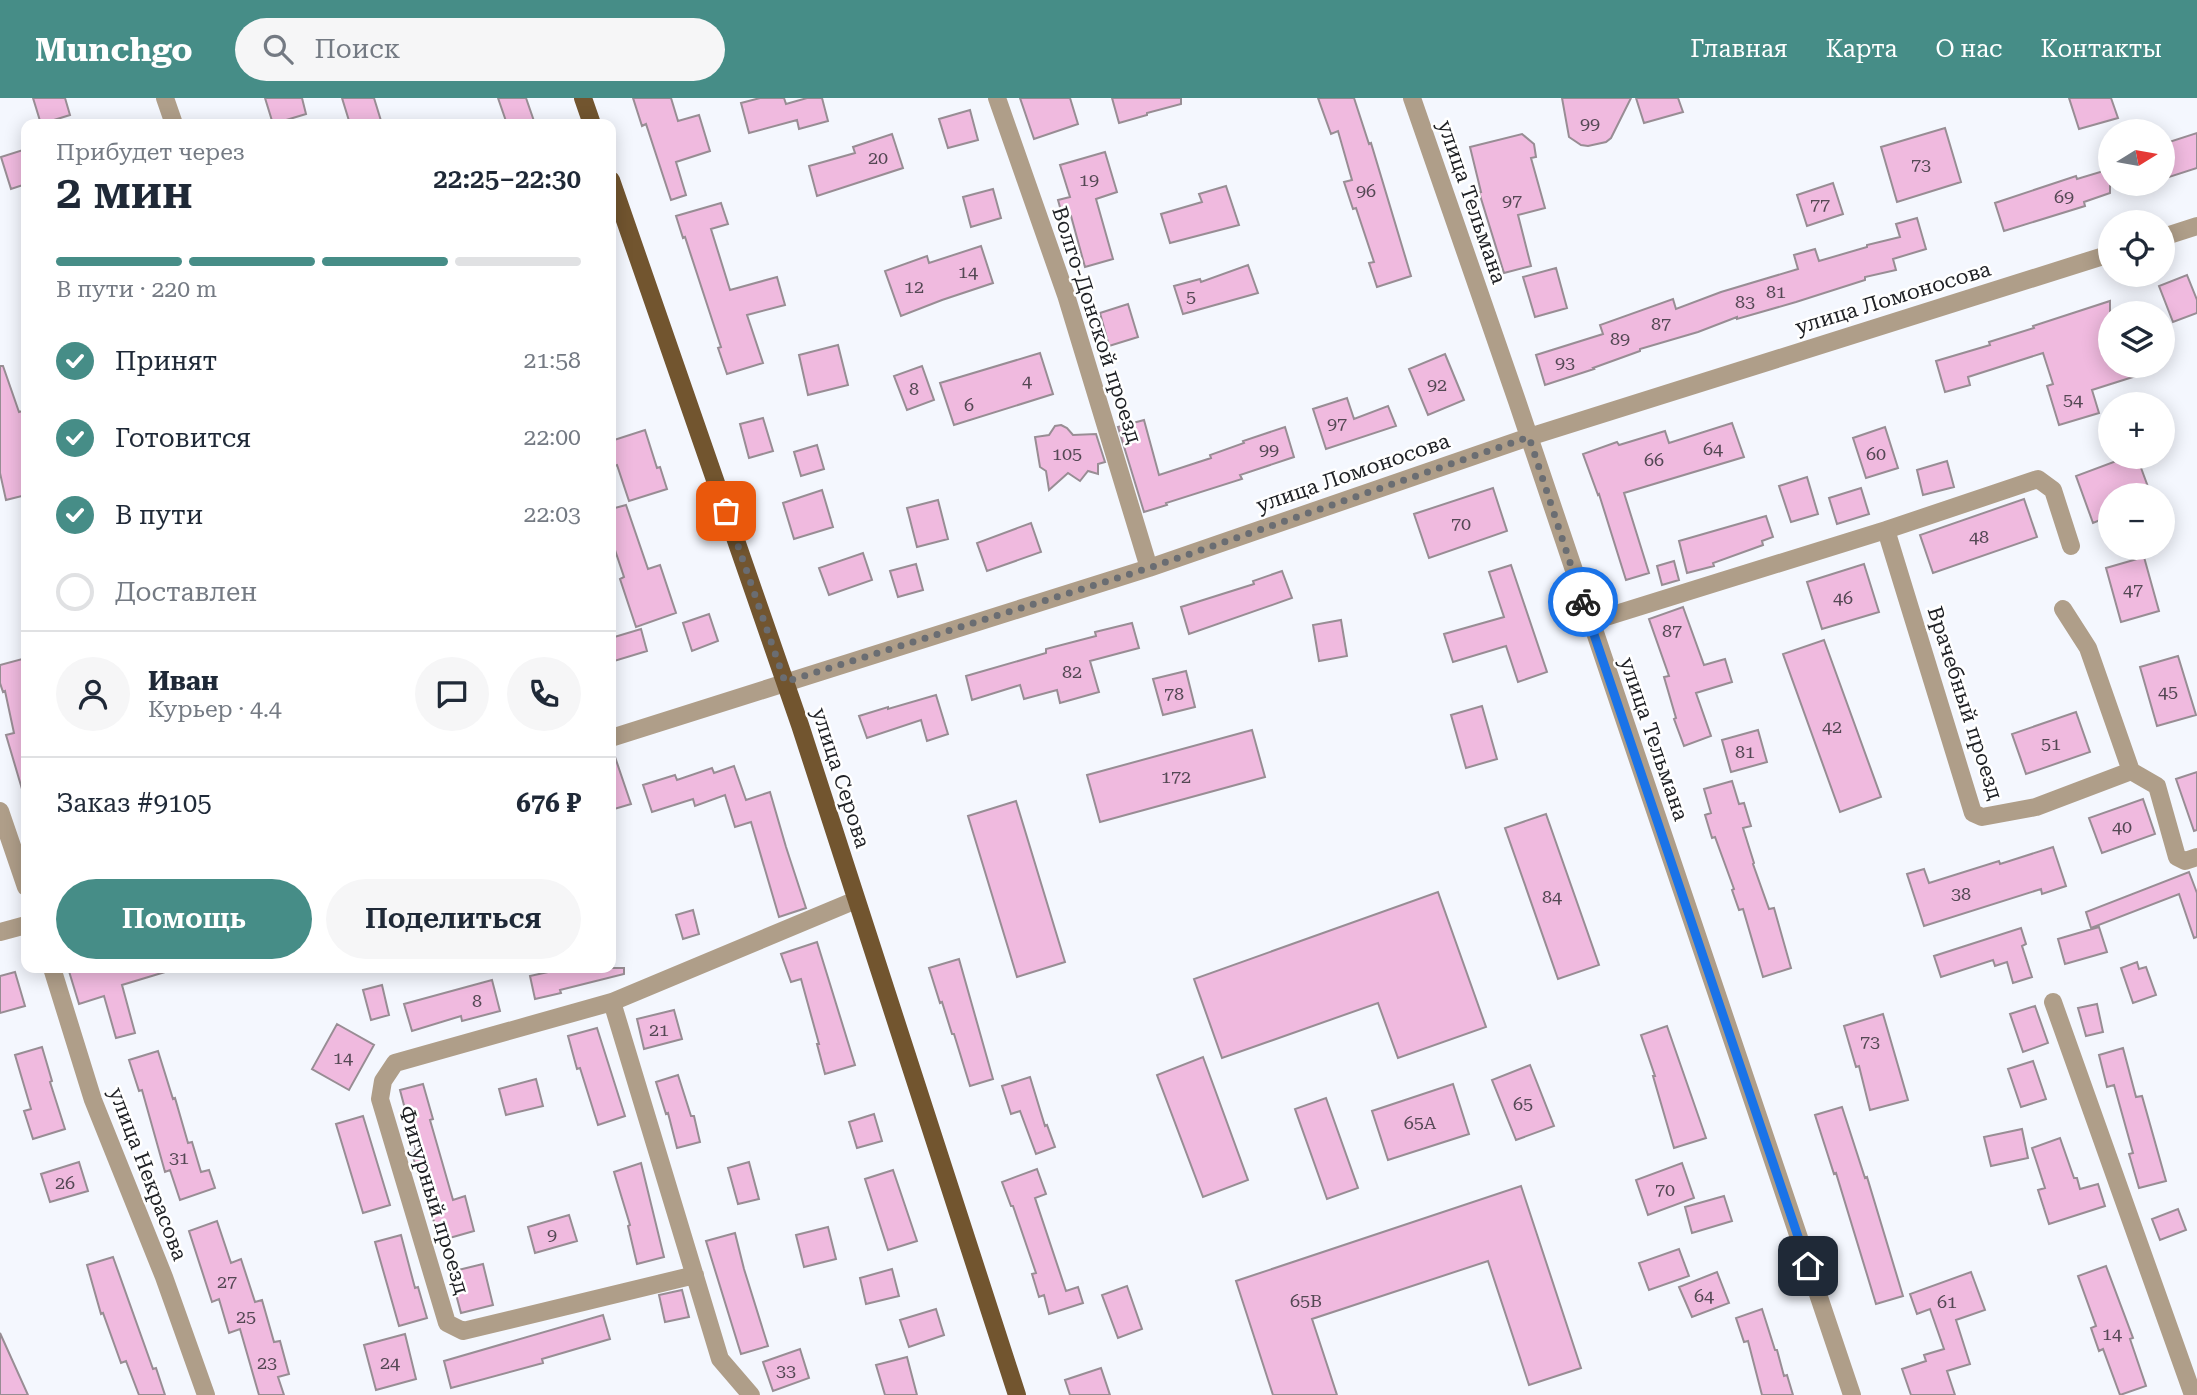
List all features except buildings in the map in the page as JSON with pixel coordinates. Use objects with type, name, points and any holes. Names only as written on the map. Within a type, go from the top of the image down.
[{"type":"main road","points":[[583,98],[590,119]]},
{"type":"main road","name":"улица Серова","points":[[616,194],[785,682],[1017,1395]]},
{"type":"street","points":[[165,98],[172,119]]},
{"type":"street","name":"Волго-Донской проезд","points":[[997,98],[1066,295],[1149,568]]},
{"type":"street","name":"улица Тельмана","points":[[1412,98],[1852,1395]]},
{"type":"street","points":[[2175,233],[2197,226]]},
{"type":"street","name":"улица Ломоносова","points":[[616,736],[1149,568],[1529,437],[2098,258]]},
{"type":"street","points":[[1590,622],[1886,530],[2038,479],[2053,490],[2071,546]]},
{"type":"street","name":"Врачебный проезд","points":[[1886,530],[1973,813],[1982,817],[2036,807],[2131,771]]},
{"type":"street","points":[[2063,609],[2088,648],[2131,771],[2157,786],[2177,857],[2185,861],[2197,858]]},
{"type":"street","points":[[0,811],[21,872]]},
{"type":"street","name":"Фигурный проезд","points":[[695,1275],[463,1331],[447,1323],[380,1099],[383,1081],[396,1063],[612,1002],[856,900]]},
{"type":"street","points":[[0,932],[21,926]]},
{"type":"street","name":"улица Некрасова","points":[[54,973],[93,1100],[206,1395]]},
{"type":"street","points":[[612,1002],[720,1359],[751,1395]]},
{"type":"street","points":[[2053,1003],[2193,1395]]},
{"type":"way so far","points":[[726,511],[785,682],[1149,568],[1529,437],[1583,602]]},
{"type":"route","points":[[1583,602],[1808,1266]]}]
